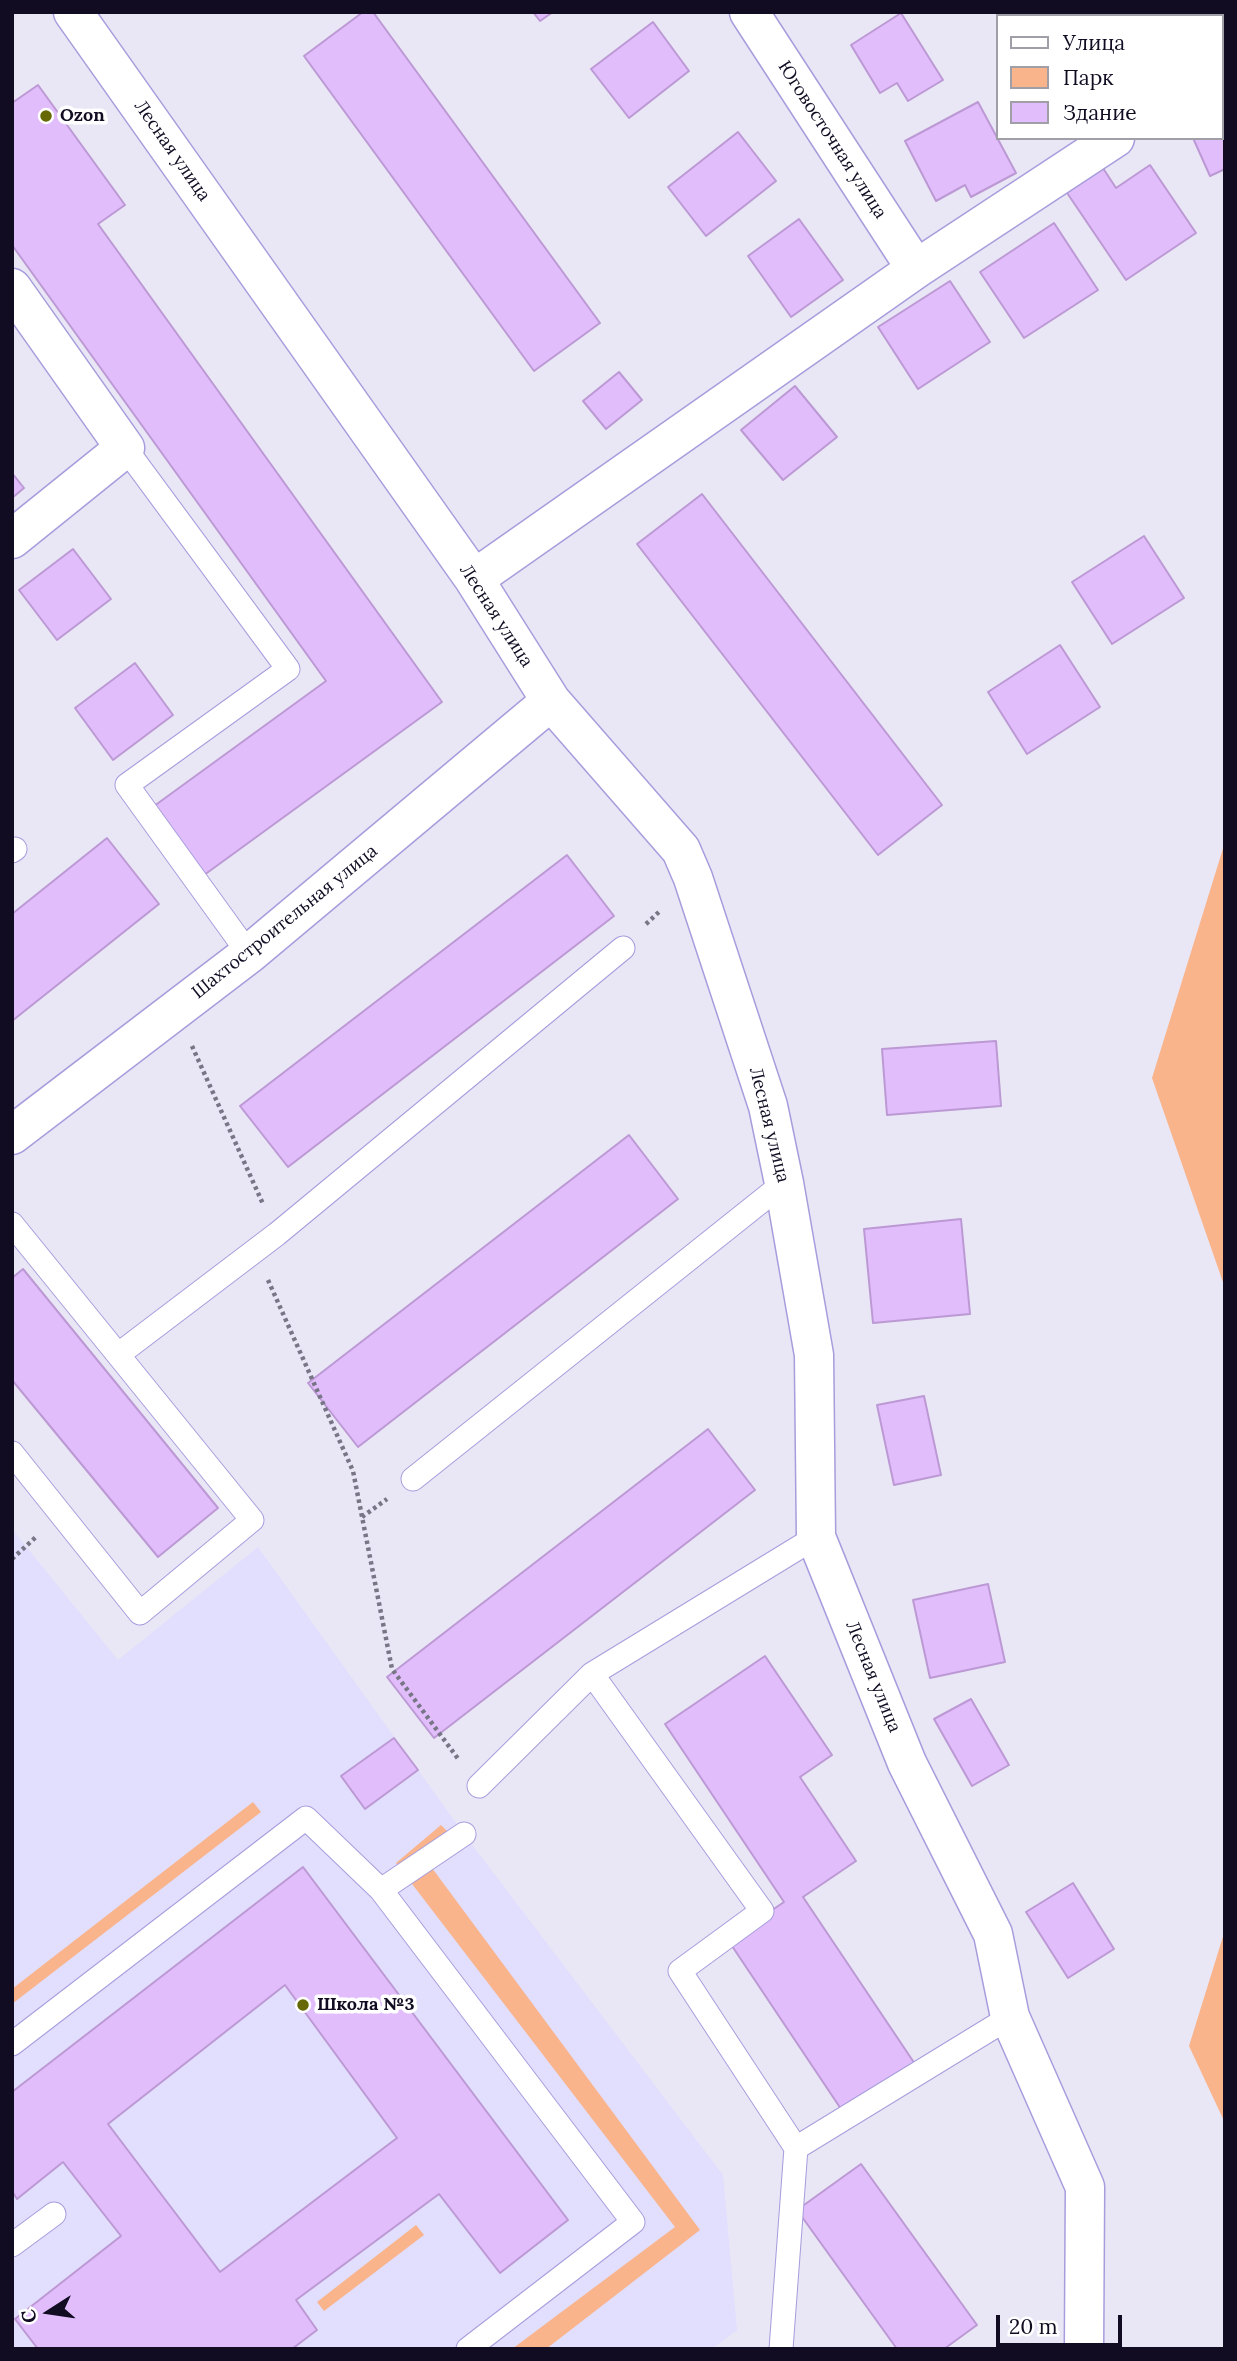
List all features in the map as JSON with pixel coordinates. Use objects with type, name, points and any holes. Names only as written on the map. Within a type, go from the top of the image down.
[{"type":"street","name":"Лесная улица","points":[[73,12],[474,579],[551,701],[681,850],[693,878],[768,1106],[784,1183],[814,1355],[816,1537],[907,1763],[993,1934],[1010,2017],[1085,2187],[1084,2349]]},
{"type":"street","name":"Юговосточная улица","points":[[749,12],[916,269]]},
{"type":"street","points":[[474,579],[916,269],[1112,140]]},
{"type":"street","points":[[12,288],[125,448],[12,538]]},
{"type":"street","name":"Шахтостроительная улица","points":[[12,1135],[249,954],[551,701]]},
{"type":"lane","points":[[125,448],[288,669],[127,785],[249,954]]},
{"type":"lane","points":[[119,1354],[277,1234],[623,948]]},
{"type":"lane","points":[[414,1479],[784,1183]]},
{"type":"lane","points":[[12,1224],[252,1520],[140,1613],[12,1453]]},
{"type":"lane","points":[[479,1786],[592,1674],[816,1537]]},
{"type":"lane","points":[[592,1674],[762,1911],[680,1971],[796,2148],[780,2349]]},
{"type":"lane","points":[[12,2044],[306,1818],[381,1890],[633,2222],[468,2349]]},
{"type":"lane","points":[[381,1890],[464,1834]]},
{"type":"lane","points":[[796,2148],[1010,2017]]},
{"type":"lane","points":[[12,2245],[54,2214]]},
{"type":"path","points":[[176,1010],[277,1234]]},
{"type":"path","points":[[255,1251],[353,1471],[392,1669],[479,1786]]},
{"type":"path","points":[[12,1559],[27,1547]]},
{"type":"shaded area","name":"Школа №3","points":[[12,1529],[118,1660],[258,1547],[464,1834],[723,2175],[737,2330],[712,2349],[12,2349]]},
{"type":"green space","points":[[1225,842],[1225,1288],[1152,1078]]},
{"type":"green space","points":[[253,1802],[261,1812],[12,2004],[12,1989]]},
{"type":"green space","points":[[441,1825],[457,1841],[432,1868],[700,2230],[546,2349],[512,2349],[675,2227],[396,1863]]},
{"type":"green space","points":[[1225,1930],[1225,2123],[1189,2046]]},
{"type":"green space","points":[[416,2225],[424,2235],[324,2311],[317,2302]]},
{"type":"building","points":[[363,12],[373,12],[600,323],[534,371],[304,56]]},
{"type":"building","points":[[533,12],[553,12],[540,21]]},
{"type":"building","points":[[1156,12],[1225,12],[1225,29],[1223,30],[1223,14]]},
{"type":"building","points":[[901,13],[943,80],[908,101],[897,83],[880,93],[851,45]]},
{"type":"building","points":[[653,22],[689,71],[629,118],[591,69]]},
{"type":"building","points":[[38,85],[125,205],[98,224],[442,702],[200,878],[150,809],[326,681],[12,245],[12,103]]},
{"type":"building","points":[[978,102],[1016,173],[971,197],[965,185],[936,201],[905,141]]},
{"type":"building","points":[[1225,116],[1225,169],[1210,176],[1194,140],[1223,140]]},
{"type":"building","points":[[738,132],[776,181],[706,236],[668,187]]},
{"type":"building","points":[[1097,159],[1116,188],[1150,165],[1196,233],[1126,280],[1061,184]]},
{"type":"building","points":[[799,219],[843,280],[791,317],[748,256]]},
{"type":"building","points":[[1054,223],[1098,290],[1024,338],[980,272]]},
{"type":"building","points":[[950,281],[990,342],[918,389],[878,327]]},
{"type":"building","points":[[619,372],[642,400],[606,429],[583,401]]},
{"type":"building","points":[[795,386],[837,437],[783,480],[741,430]]},
{"type":"building","points":[[12,473],[24,488],[12,498]]},
{"type":"building","points":[[702,494],[942,805],[878,855],[637,544]]},
{"type":"building","points":[[1144,536],[1184,598],[1112,644],[1072,582]]},
{"type":"building","points":[[73,549],[111,599],[57,640],[19,590]]},
{"type":"building","points":[[1060,645],[1100,707],[1027,754],[988,692]]},
{"type":"building","points":[[135,663],[173,715],[113,760],[75,708]]},
{"type":"building","points":[[107,838],[159,904],[12,1021],[12,914]]},
{"type":"building","points":[[567,855],[614,916],[288,1167],[240,1106]]},
{"type":"building","points":[[996,1041],[1001,1106],[887,1115],[882,1049]]},
{"type":"building","points":[[629,1135],[678,1199],[358,1447],[308,1383]]},
{"type":"building","points":[[961,1219],[970,1314],[873,1323],[864,1229]]},
{"type":"building","points":[[23,1269],[218,1508],[158,1557],[12,1380],[12,1278]]},
{"type":"building","points":[[924,1396],[941,1475],[894,1485],[877,1405]]},
{"type":"building","points":[[708,1429],[755,1490],[434,1738],[387,1677]]},
{"type":"building","points":[[988,1584],[1005,1662],[930,1678],[913,1600]]},
{"type":"building","points":[[765,1656],[832,1755],[800,1777],[856,1861],[803,1897],[917,2067],[845,2115],[728,1940],[784,1902],[665,1724]]},
{"type":"building","points":[[971,1699],[1009,1765],[972,1786],[934,1719]]},
{"type":"building","points":[[394,1738],[418,1770],[365,1809],[341,1776]]},
{"type":"building","points":[[303,1867],[568,2220],[500,2273],[439,2194],[296,2300],[317,2330],[292,2349],[38,2349],[15,2319],[121,2236],[63,2162],[17,2199],[12,2191],[12,2092]],"holes":[[[285,1985],[397,2138],[220,2272],[108,2124]]]},
{"type":"building","points":[[1073,1883],[1114,1949],[1068,1978],[1026,1912]]},
{"type":"building","points":[[861,2164],[977,2325],[944,2349],[897,2349],[797,2210]]},
{"type":"place","name":"Ozon","points":[[46,116]]},
{"type":"place","name":"Школа №3","points":[[303,2005]]}]
